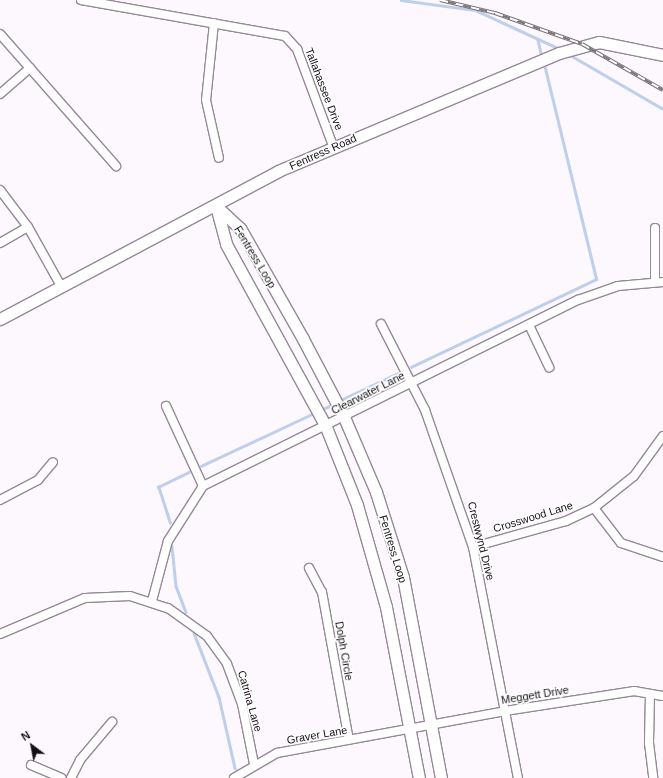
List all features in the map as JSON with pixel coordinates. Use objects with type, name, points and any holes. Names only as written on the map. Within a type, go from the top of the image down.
[{"type":"street","name":"Tallahassee Drive","points":[[82,0],[277,33],[292,42],[333,146]]},
{"type":"street","points":[[214,23],[206,100],[220,158]]},
{"type":"street","points":[[0,34],[116,166]]},
{"type":"street","name":"Fentress Road","points":[[0,319],[333,146],[582,44],[613,42],[663,55]]},
{"type":"street","points":[[0,94],[30,68]]},
{"type":"street","points":[[0,190],[28,227],[61,286]]},
{"type":"street","name":"Fentress Loop","points":[[216,206],[240,228],[344,417],[376,492],[403,577],[441,778]]},
{"type":"street","name":"Fentress Loop","points":[[216,206],[226,244],[326,428],[372,552],[419,778]]},
{"type":"street","points":[[0,243],[28,227]]},
{"type":"street","points":[[655,228],[659,281]]},
{"type":"street","name":"Clearwater Lane","points":[[203,486],[326,428],[344,417],[598,291],[659,281]]},
{"type":"street","name":"Crestwynd Drive","points":[[381,324],[412,383],[442,453],[473,547],[505,711]]},
{"type":"street","points":[[529,325],[549,367]]},
{"type":"street","points":[[152,601],[168,541],[203,486],[166,406]]},
{"type":"street","name":"Crosswood Lane","points":[[473,547],[566,521],[594,508],[634,476],[663,436]]},
{"type":"street","points":[[0,500],[38,480],[53,462]]},
{"type":"street","points":[[594,508],[621,543],[663,557]]},
{"type":"street","name":"Dolph Circle","points":[[309,568],[322,592],[349,740]]},
{"type":"street","name":"Catrina Lane","points":[[0,634],[85,598],[113,595],[152,601],[183,617],[207,636],[227,664],[242,704],[254,764]]},
{"type":"street","name":"Meggett Drive","points":[[410,729],[505,711],[634,691],[663,696]]},
{"type":"street","points":[[650,694],[649,743],[654,778]]},
{"type":"street","points":[[505,711],[518,778]]},
{"type":"street","points":[[71,778],[80,760],[112,722]]},
{"type":"street","name":"Graver Lane","points":[[234,778],[254,764],[277,754],[410,729]]},
{"type":"street","points":[[32,765],[61,778]]},
{"type":"waterway","points":[[401,0],[475,10],[560,49]]},
{"type":"waterway","points":[[538,40],[541,53]]},
{"type":"waterway","points":[[572,56],[663,109]]},
{"type":"waterway","points":[[411,367],[596,279],[545,68]]},
{"type":"waterway","points":[[341,400],[398,373]]},
{"type":"waterway","points":[[323,409],[332,405]]},
{"type":"waterway","points":[[201,466],[314,413]]},
{"type":"waterway","points":[[170,523],[158,487],[189,472]]},
{"type":"waterway","points":[[172,546],[176,586],[186,612]]},
{"type":"waterway","points":[[194,633],[219,697],[235,768]]},
{"type":"railway","points":[[440,0],[495,13],[582,44],[663,90]]}]
